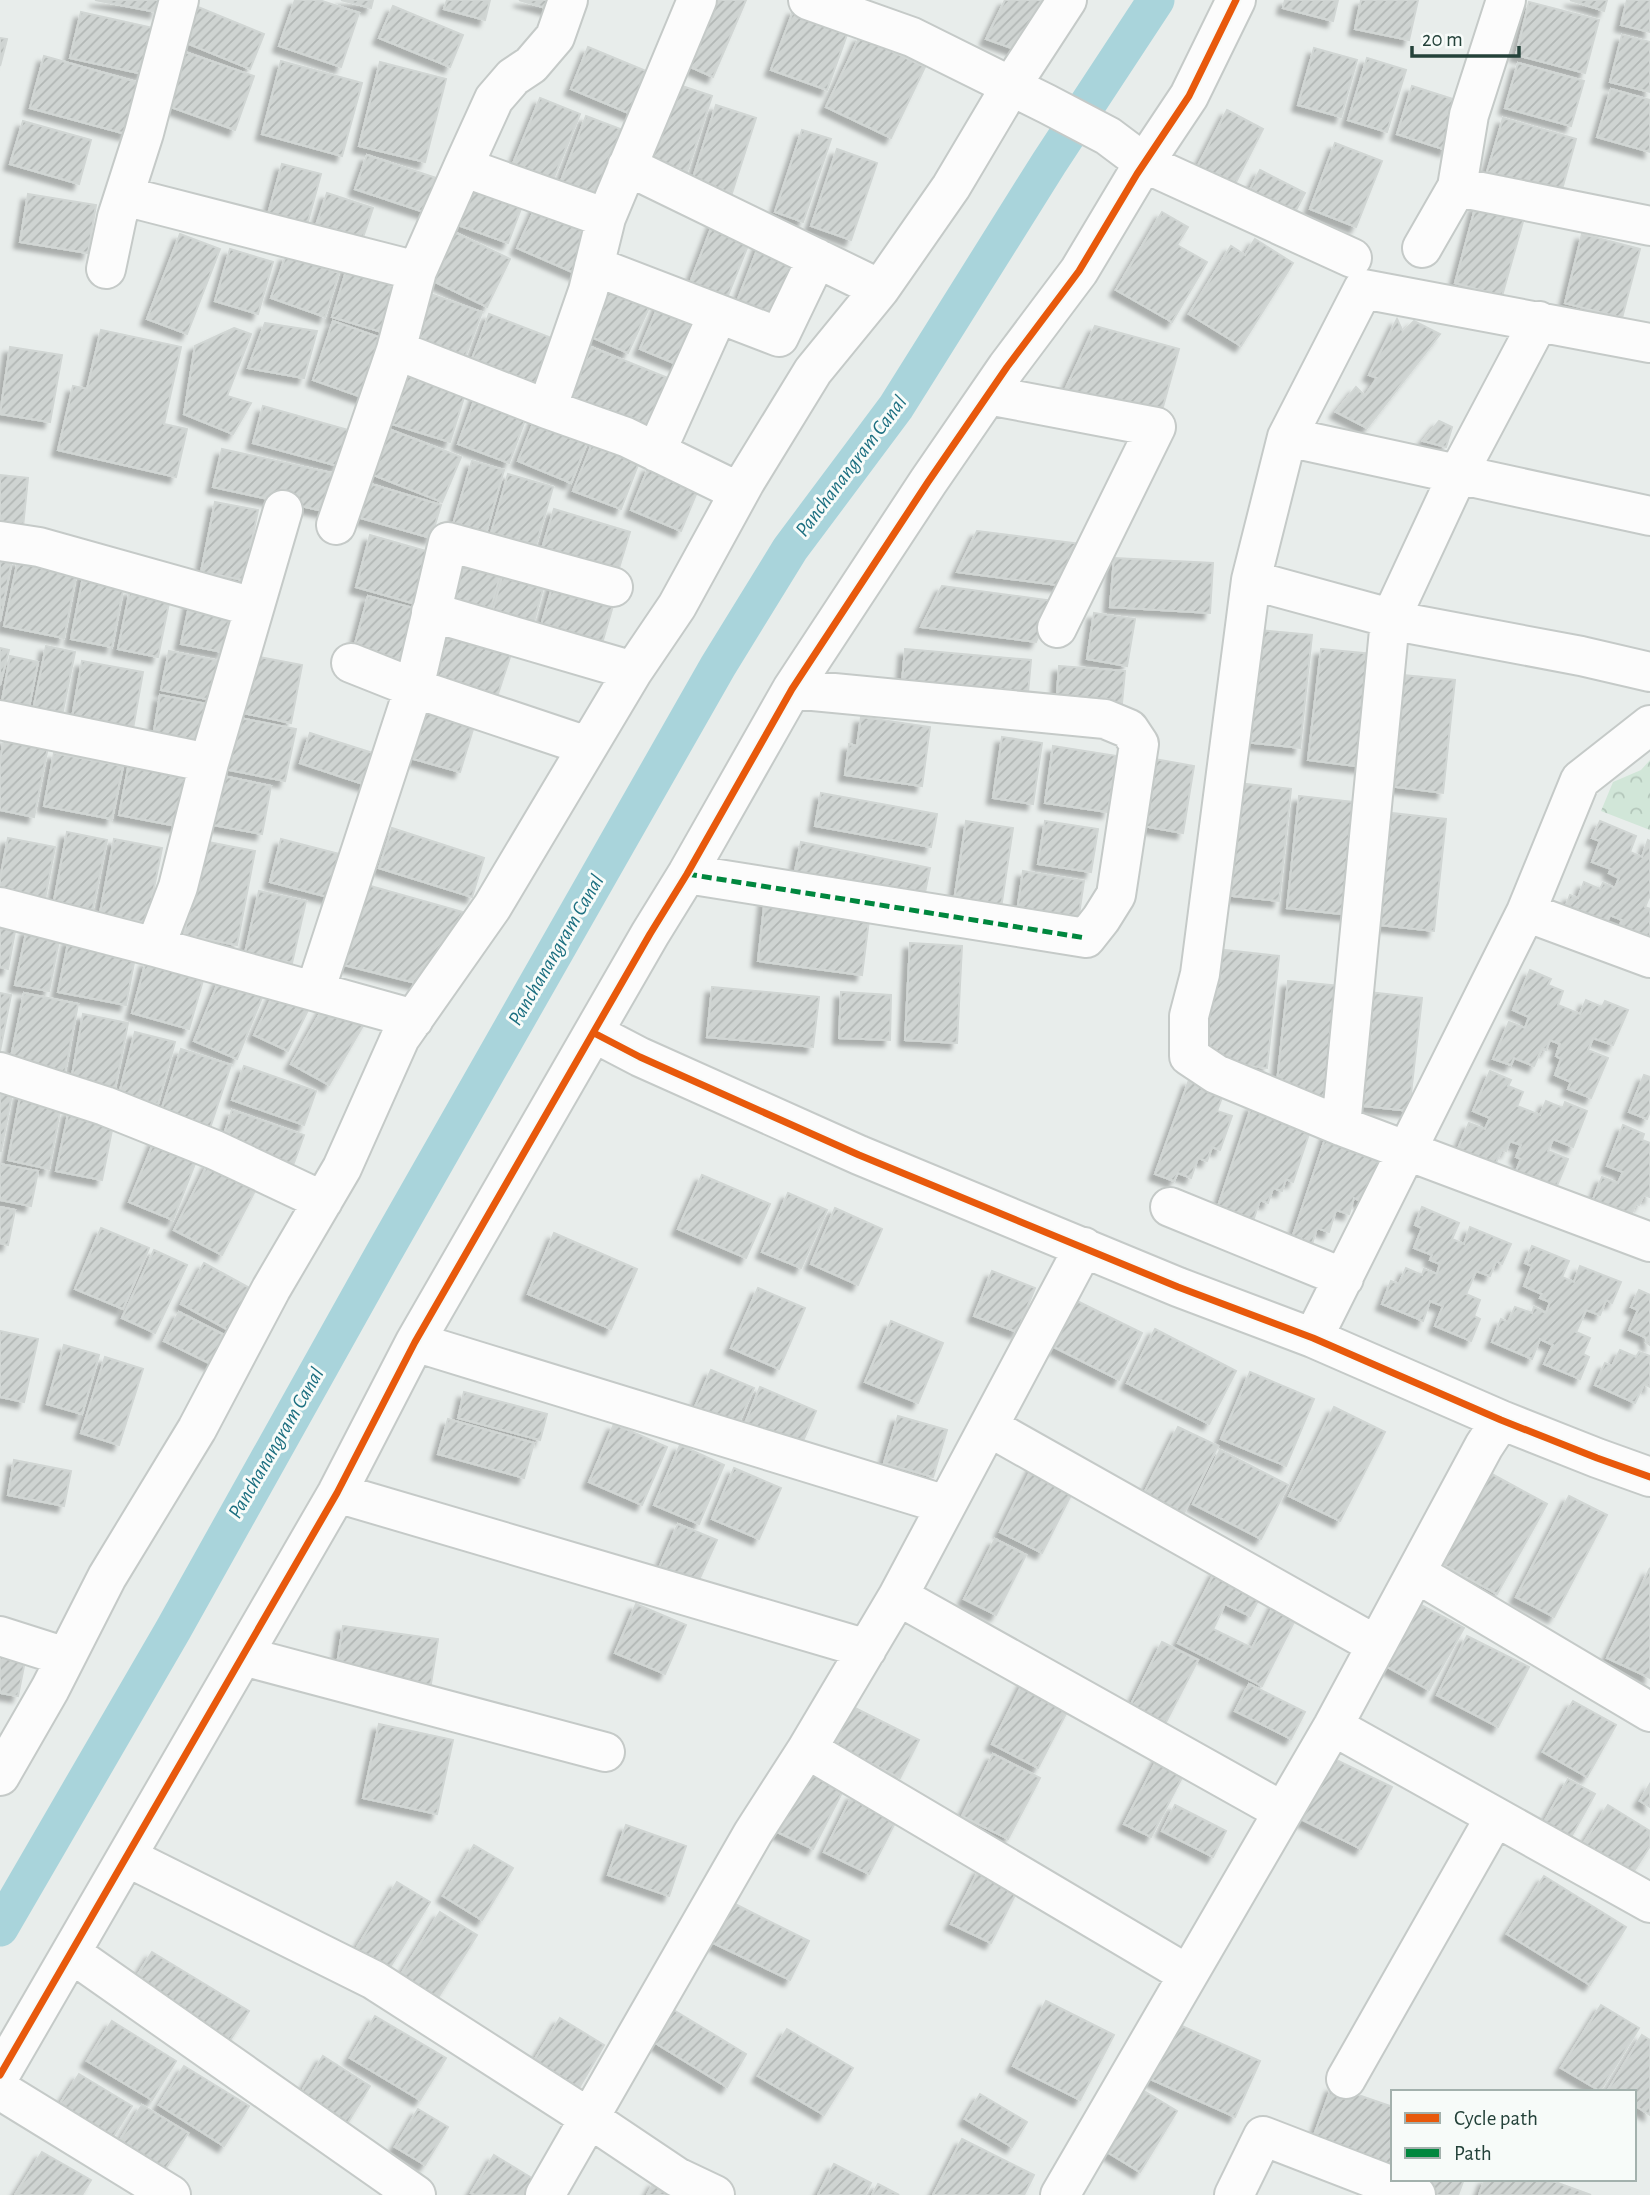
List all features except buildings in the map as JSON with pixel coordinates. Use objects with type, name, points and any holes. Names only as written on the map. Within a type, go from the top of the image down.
[{"type":"street","points":[[106,269],[117,217],[144,133],[179,0]]},
{"type":"street","points":[[336,525],[396,351],[417,271],[494,99],[513,77],[531,65],[555,37],[568,0]]},
{"type":"street","points":[[547,409],[588,291],[606,218],[697,0]]},
{"type":"street","points":[[808,0],[912,37],[1108,136],[1144,163],[1352,258]]},
{"type":"street","points":[[0,1776],[107,1577],[197,1429],[271,1289],[342,1168],[400,1038],[492,907],[633,671],[677,606],[739,492],[813,371],[880,289],[951,187],[1011,86],[1067,0]]},
{"type":"street","points":[[0,2075],[337,1493],[415,1342],[792,689],[928,482],[1079,271],[1144,163],[1189,96],[1236,0]]},
{"type":"street","points":[[1422,248],[1457,187],[1469,115],[1506,0]]},
{"type":"street","points":[[627,166],[880,289]]},
{"type":"street","points":[[463,167],[606,218]]},
{"type":"street","points":[[1457,187],[1650,226]]},
{"type":"street","points":[[124,196],[417,271]]},
{"type":"street","points":[[594,266],[779,337],[817,258]]},
{"type":"street","points":[[1650,343],[1363,289],[1287,437],[1251,580],[1200,974],[1189,1016],[1189,1056],[1216,1074],[1341,1126],[1650,1242]]},
{"type":"street","points":[[656,452],[718,314]]},
{"type":"street","points":[[1341,1126],[1390,620],[1458,474],[1539,321]]},
{"type":"street","points":[[396,351],[626,437],[739,492]]},
{"type":"street","points":[[988,395],[1156,427],[1057,628]]},
{"type":"street","points":[[1287,437],[1650,516]]},
{"type":"street","points":[[155,947],[178,887],[209,763],[283,510]]},
{"type":"street","points":[[0,541],[39,547],[253,607]]},
{"type":"street","points":[[315,991],[414,688],[448,542],[613,587]]},
{"type":"street","points":[[1251,580],[1390,620],[1581,656],[1650,672]]},
{"type":"street","points":[[431,612],[633,671]]},
{"type":"street","points":[[351,663],[414,688],[587,746]]},
{"type":"street","points":[[687,874],[1086,938],[1116,895],[1139,744],[1129,729],[1105,719],[792,689]]},
{"type":"street","points":[[0,720],[209,763]]},
{"type":"street","points":[[1313,1338],[1525,912],[1580,780],[1650,725]]},
{"type":"street","points":[[0,907],[414,1019]]},
{"type":"street","points":[[1525,912],[1650,958]]},
{"type":"street","points":[[594,1033],[640,1057],[859,1155],[1178,1287],[1313,1338],[1501,1420],[1650,1477]]},
{"type":"street","points":[[0,1072],[105,1105],[215,1150],[323,1201]]},
{"type":"street","points":[[1170,1207],[1344,1278]]},
{"type":"street","points":[[545,2195],[752,1833],[807,1749],[898,1596],[1084,1247]]},
{"type":"street","points":[[415,1342],[946,1505]]},
{"type":"street","points":[[1060,2195],[1333,1726],[1484,1446],[1501,1420]]},
{"type":"street","points":[[989,1427],[1376,1645]]},
{"type":"street","points":[[337,1493],[867,1649]]},
{"type":"street","points":[[1416,1573],[1650,1712]]},
{"type":"street","points":[[898,1596],[1282,1811]]},
{"type":"street","points":[[0,1636],[66,1657]]},
{"type":"street","points":[[243,1656],[606,1752]]},
{"type":"street","points":[[1333,1726],[1650,1903]]},
{"type":"street","points":[[807,1749],[1187,1974]]},
{"type":"street","points":[[1346,2079],[1494,1816]]},
{"type":"street","points":[[127,1857],[374,1980],[677,2177],[715,2195]]},
{"type":"street","points":[[71,1953],[416,2195]]},
{"type":"street","points":[[0,2090],[171,2195]]},
{"type":"street","points":[[1234,2195],[1263,2136],[1416,2195]]},
{"type":"green space","points":[[1650,760],[1650,830],[1601,811],[1613,782],[1641,770]]},
{"type":"waterway","name":"Panchanangram Canal","points":[[0,1928],[173,1630],[382,1256],[718,666],[790,549],[896,407],[1049,163],[1156,0]]},
{"type":"marked path","points":[[687,874],[1086,938]]},
{"type":"cycle path","points":[[0,2075],[337,1493],[415,1342],[792,689],[928,482],[1007,367],[1079,271],[1137,174],[1189,96],[1236,0]]},
{"type":"cycle path","points":[[594,1033],[640,1057],[859,1155],[1178,1287],[1313,1338],[1501,1420],[1650,1477]]}]
